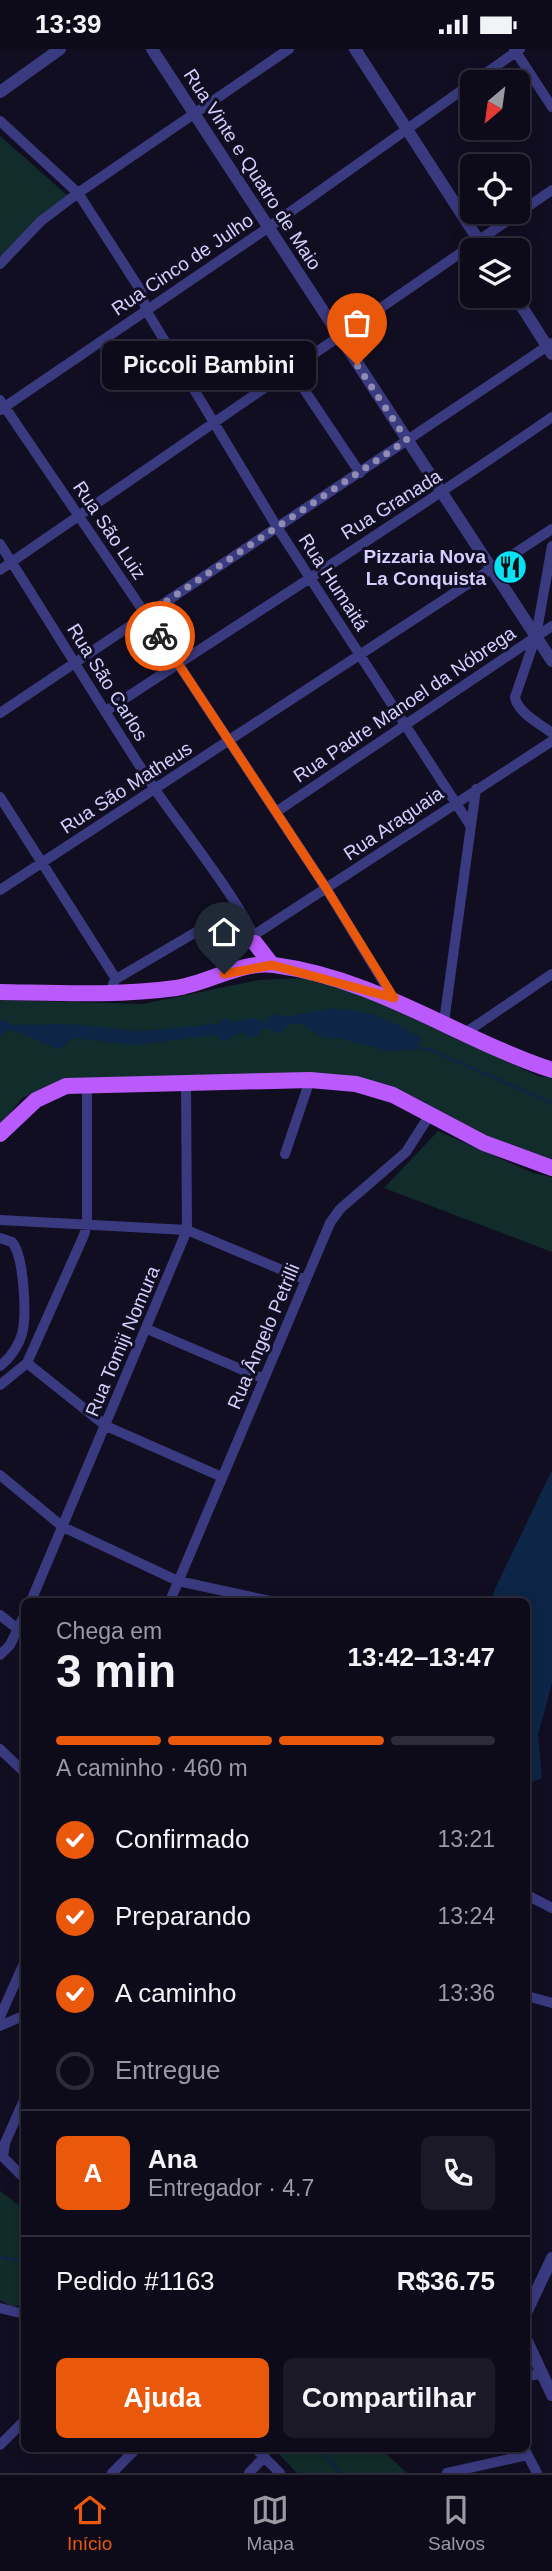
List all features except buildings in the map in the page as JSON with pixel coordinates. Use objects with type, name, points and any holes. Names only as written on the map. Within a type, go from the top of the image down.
[{"type":"main road","points":[[247,968],[255,939]]},
{"type":"main road","points":[[255,939],[272,965]]},
{"type":"main road","points":[[0,992],[112,986],[179,987],[247,968],[272,965],[394,998],[507,1055],[552,1070]]},
{"type":"main road","points":[[0,1135],[52,1091],[87,1085],[310,1080],[373,1088],[431,1113],[495,1147],[552,1168]]},
{"type":"main road","points":[[0,1147],[22,1114]]},
{"type":"street","points":[[0,92],[60,49]]},
{"type":"street","name":"Rua Vinte e Quatro de Maio","points":[[152,49],[552,661]]},
{"type":"street","points":[[0,264],[41,221],[78,193],[289,49]]},
{"type":"street","points":[[355,49],[477,238]]},
{"type":"street","points":[[517,50],[552,107]]},
{"type":"street","name":"Rua Cinco de Julho","points":[[1,406],[269,227],[517,50]]},
{"type":"street","name":"Rua Humaitá","points":[[0,121],[78,193],[141,291],[146,310],[277,527],[470,825]]},
{"type":"street","points":[[492,238],[552,190]]},
{"type":"street","points":[[0,570],[338,337],[460,260]]},
{"type":"street","points":[[0,713],[407,440],[550,348],[522,308]]},
{"type":"street","points":[[290,370],[360,473]]},
{"type":"street","name":"Rua São Luiz","points":[[1,406],[146,615],[326,888],[394,998]]},
{"type":"street","name":"Rua Granada","points":[[106,711],[309,576],[441,494],[552,417]]},
{"type":"street","name":"Rua São Matheus","points":[[0,890],[552,530]]},
{"type":"street","name":"Rua São Carlos","points":[[0,544],[154,789],[237,908],[255,939]]},
{"type":"street","points":[[552,546],[536,636],[516,690],[516,703],[552,733]]},
{"type":"street","name":"Rua Padre Manoel da Nóbrega","points":[[276,812],[552,626]]},
{"type":"street","name":"Rua Araguaia","points":[[255,939],[326,888],[552,741]]},
{"type":"street","points":[[444,1022],[476,789]]},
{"type":"street","points":[[0,797],[43,862],[112,986],[237,908]]},
{"type":"street","points":[[465,1033],[552,974]]},
{"type":"street","points":[[285,1154],[310,1080]]},
{"type":"street","name":"Rua Tomiji Nomura","points":[[32,1598],[187,1230],[186,1083]]},
{"type":"street","points":[[0,1385],[27,1363],[87,1224],[87,1085]]},
{"type":"street","name":"Rua Ângelo Petrilli","points":[[171,1598],[330,1223],[340,1209],[406,1152],[431,1113]]},
{"type":"street","points":[[0,1220],[187,1230],[306,1280]]},
{"type":"street","points":[[0,1238],[12,1242],[21,1257],[25,1317],[16,1349],[0,1366]]},
{"type":"street","points":[[147,1329],[264,1379]]},
{"type":"street","points":[[27,1363],[106,1426],[222,1477]]},
{"type":"street","points":[[0,1475],[63,1527],[178,1581],[245,1598]]},
{"type":"street","points":[[0,1615],[21,1632],[0,1655]]},
{"type":"street","points":[[0,1749],[21,1769]]},
{"type":"street","points":[[530,1897],[552,1908]]},
{"type":"street","points":[[0,2017],[21,1970]]},
{"type":"street","points":[[530,1997],[552,2003]]},
{"type":"street","points":[[0,2026],[21,2017]]},
{"type":"street","points":[[21,2107],[5,2143],[3,2157],[21,2175]]},
{"type":"street","points":[[530,2305],[552,2258]]},
{"type":"street","points":[[0,2308],[21,2313]]},
{"type":"street","points":[[530,2347],[552,2395]]},
{"type":"street","points":[[530,2376],[541,2374]]},
{"type":"street","points":[[0,2445],[21,2424]]},
{"type":"street","points":[[112,2473],[133,2452]]},
{"type":"street","points":[[260,2452],[280,2473]]},
{"type":"street","points":[[447,2473],[462,2472],[525,2452],[537,2473]]},
{"type":"street","points":[[248,2473],[264,2457]]},
{"type":"green space","points":[[0,136],[67,195],[40,216],[0,257]]},
{"type":"green space","points":[[306,978],[359,993],[538,1076],[552,1078],[552,1160],[514,1150],[401,1090],[357,1078],[64,1080],[22,1098],[0,1126],[0,1000],[143,1004],[259,980]]},
{"type":"green space","points":[[438,1131],[533,1173],[552,1177],[552,1252],[384,1188]]},
{"type":"green space","points":[[0,2191],[21,2207],[21,2306],[10,2306],[0,2300]]},
{"type":"green space","points":[[277,2452],[384,2452],[407,2473],[297,2473]]},
{"type":"water","points":[[329,1009],[378,1016],[421,1038],[416,1050],[389,1051],[342,1039],[323,1038],[300,1023],[288,1025],[280,1034],[267,1028],[251,1038],[241,1032],[224,1042],[215,1035],[135,1045],[72,1038],[60,1049],[15,1031],[8,1030],[0,1036],[0,1019],[13,1025],[69,1024],[141,1031],[217,1024],[226,1018],[233,1022],[255,1018],[266,1022],[271,1016],[279,1014],[285,1017]]},
{"type":"water","points":[[552,1470],[552,1683],[538,1735],[542,1778],[530,1783],[530,1598],[493,1598],[494,1591]]},
{"type":"waterway","points":[[415,1047],[431,1050],[552,1103]]},
{"type":"waterway","points":[[0,2257],[21,2260]]},
{"type":"waterway","points":[[322,2452],[340,2473]]},
{"type":"way so far","points":[[160,636],[146,615],[407,440],[357,365]]},
{"type":"place","name":"Piccoli Bambini","points":[[357,365]]},
{"type":"place","name":"Pizzaria Nova La Conquista","points":[[510,567]]},
{"type":"route","points":[[160,636],[326,888],[394,998],[321,976],[272,965],[224,974]]}]
